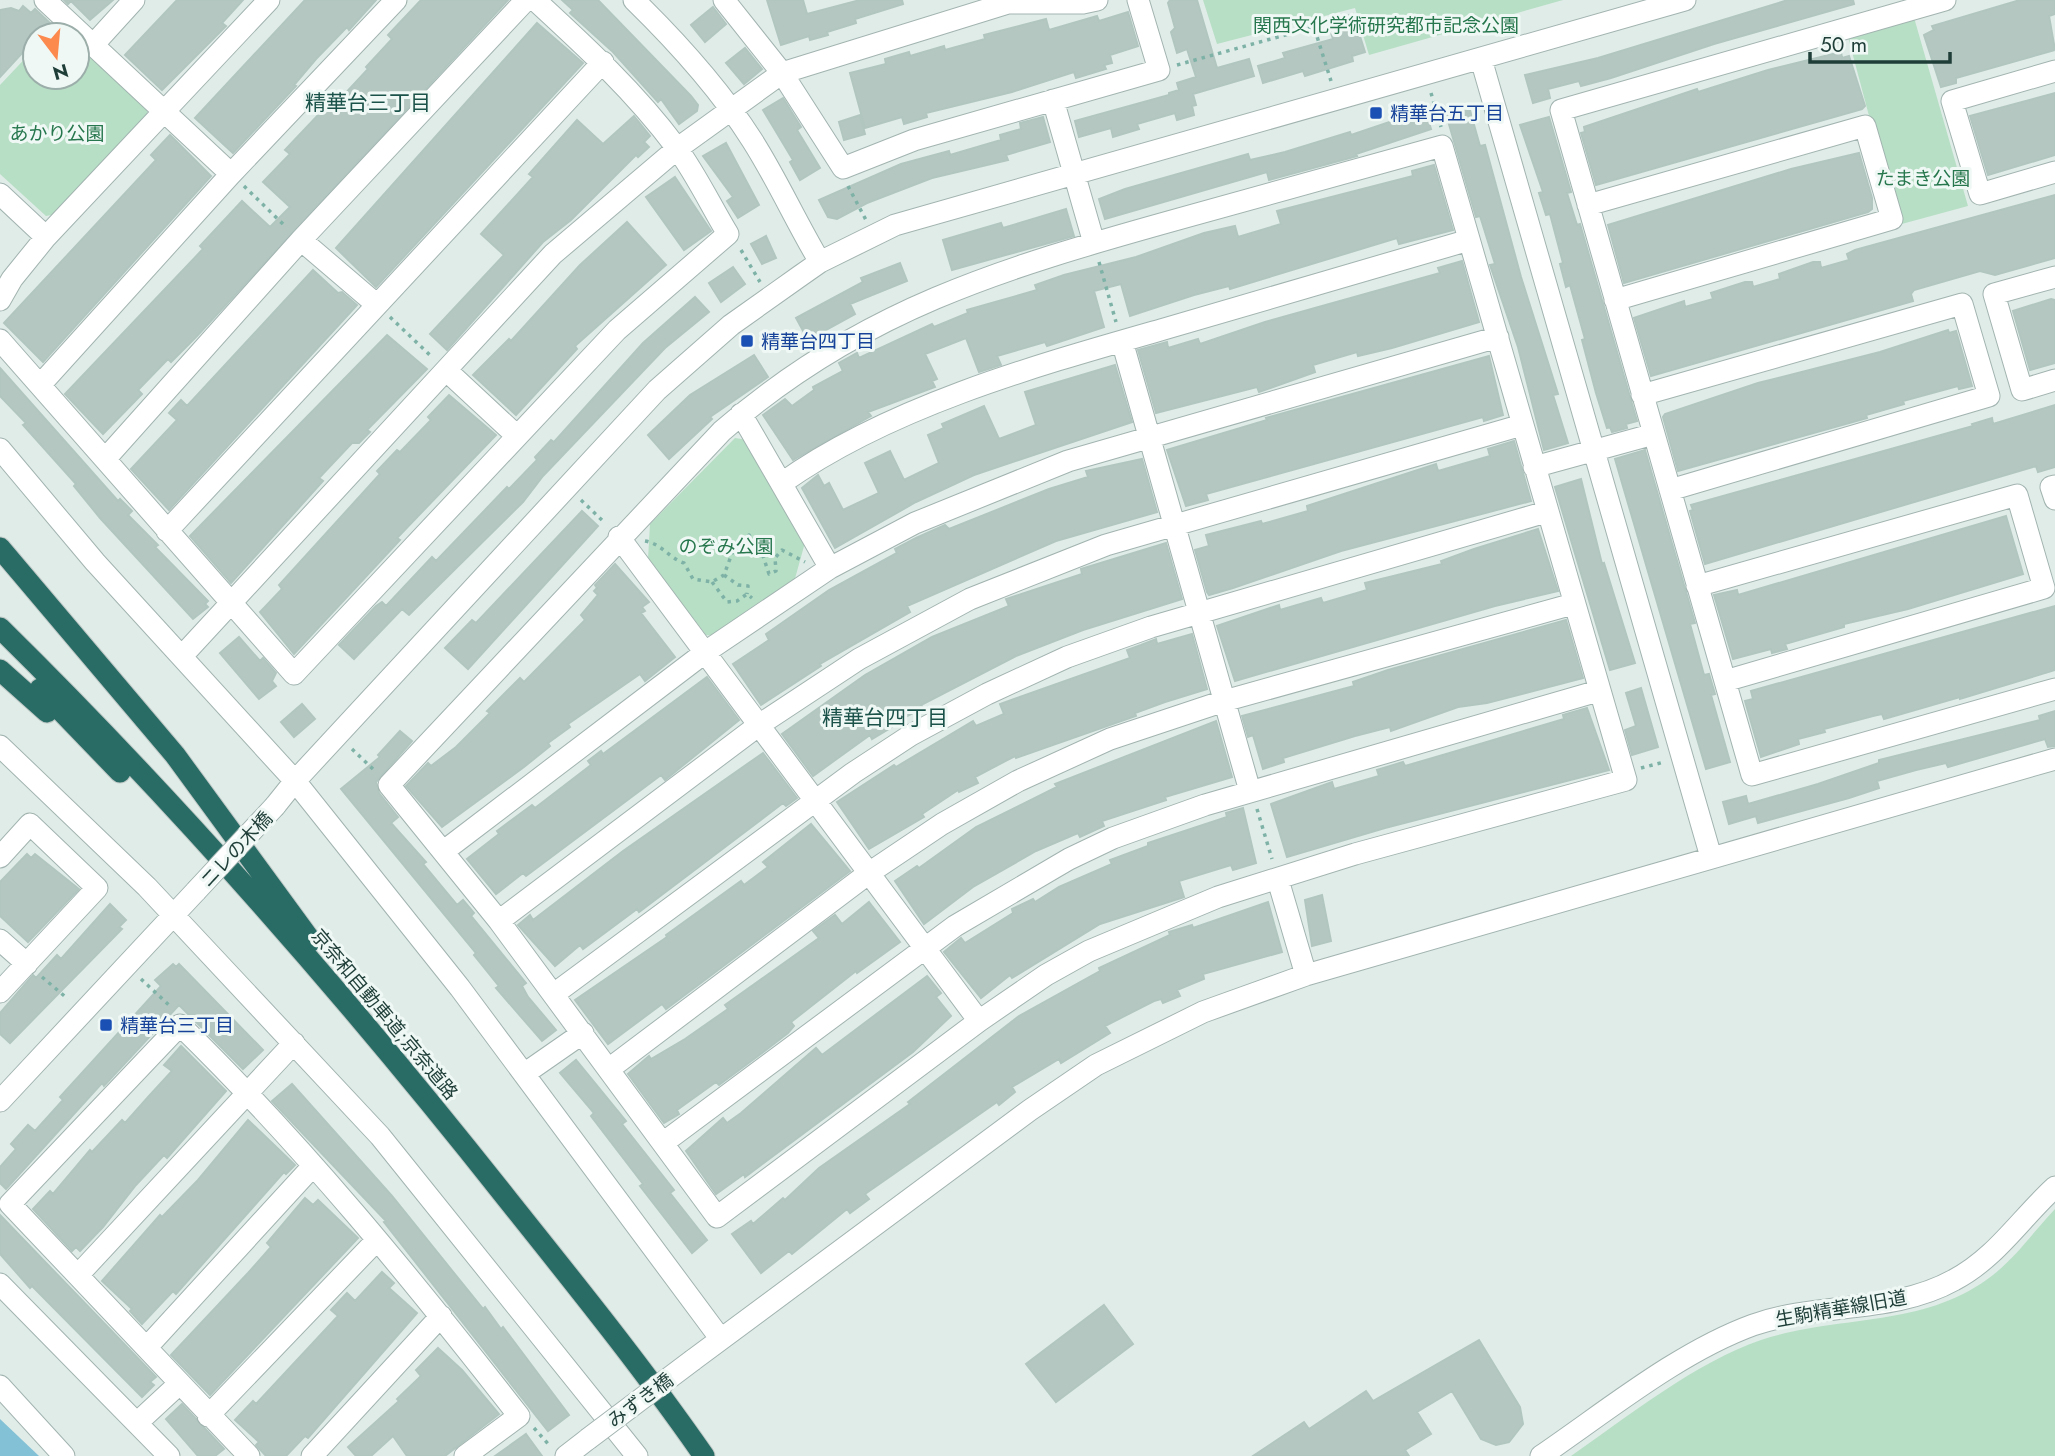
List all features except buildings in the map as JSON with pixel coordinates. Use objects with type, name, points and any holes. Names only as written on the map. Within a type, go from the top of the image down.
[{"type":"highway","points":[[0,548],[175,755],[425,1095]]},
{"type":"highway","name":"京奈和自動車道;京奈道路","points":[[0,628],[182,817],[279,924],[425,1095],[628,1352],[704,1456]]},
{"type":"highway","name":"京奈和自動車道;京奈道路","points":[[0,648],[134,786],[342,1015],[629,1373],[690,1456]]},
{"type":"highway","points":[[0,670],[134,786]]},
{"type":"street","points":[[45,0],[167,111],[231,174]]},
{"type":"street","points":[[93,44],[134,0]]},
{"type":"street","points":[[0,300],[12,279],[46,237],[269,0]]},
{"type":"street","points":[[41,384],[231,174],[396,0]]},
{"type":"street","points":[[107,457],[300,240],[526,0]]},
{"type":"street","points":[[0,340],[107,457],[167,531],[294,674],[617,330],[728,234],[678,148],[603,62],[535,0]]},
{"type":"street","points":[[634,0],[676,40],[730,108],[753,142],[820,262]]},
{"type":"street","points":[[724,0],[782,73],[843,168],[914,140],[1158,70],[1138,0]]},
{"type":"street","points":[[183,656],[553,254],[678,148],[730,108],[782,73],[1007,2],[1083,3],[1097,0]]},
{"type":"street","name":"ニレの木橋","points":[[0,1101],[657,390],[731,325],[820,262],[895,225],[1685,0]]},
{"type":"street","points":[[1945,0],[1910,5],[1561,110],[1752,775],[2055,689]]},
{"type":"street","points":[[1481,59],[1712,857]]},
{"type":"street","points":[[167,531],[603,62]]},
{"type":"street","points":[[2055,71],[1952,101],[1979,194],[2055,173]]},
{"type":"street","points":[[1052,100],[1094,243]]},
{"type":"street","points":[[1588,205],[1865,126],[1881,179],[1892,219],[1615,300]]},
{"type":"street","points":[[1442,146],[1546,512],[1626,780],[1354,855],[1218,897],[1134,930],[1046,975],[979,1021],[717,1217],[499,921],[444,850],[388,785],[619,537],[741,414],[821,357],[914,305],[958,287],[1094,243],[1442,146]]},
{"type":"street","points":[[0,194],[46,237]]},
{"type":"street","points":[[300,240],[376,304]]},
{"type":"street","points":[[782,484],[838,450],[932,405],[1046,363],[1469,240]]},
{"type":"street","points":[[1643,396],[2055,277]]},
{"type":"street","points":[[1994,294],[2022,390],[2055,380]]},
{"type":"street","points":[[1670,490],[1989,396],[1962,304]]},
{"type":"street","points":[[444,850],[707,651],[830,568],[915,523],[1002,485],[1068,461],[1497,337]]},
{"type":"street","points":[[1122,341],[1250,791]]},
{"type":"street","points":[[447,371],[517,436]]},
{"type":"street","points":[[741,414],[830,568]]},
{"type":"street","points":[[499,921],[759,725],[859,659],[970,599],[1060,561],[1173,524],[1522,425]]},
{"type":"street","points":[[1534,467],[1654,433]]},
{"type":"street","points":[[0,449],[94,562],[295,780],[460,988],[720,1338]]},
{"type":"street","points":[[2055,486],[2052,487],[2055,499]]},
{"type":"street","points":[[1697,586],[2017,495],[2045,588],[1725,681]]},
{"type":"street","points":[[554,994],[853,773],[911,735],[987,694],[1098,646],[1546,512]]},
{"type":"street","points":[[619,537],[707,651],[979,1021]]},
{"type":"street","points":[[609,1069],[869,873],[942,824],[1018,781],[1110,740],[1224,701],[1573,604]]},
{"type":"street","points":[[663,1143],[992,902],[1069,859],[1159,820],[1250,791],[1598,691]]},
{"type":"street","points":[[0,746],[147,887],[380,1136],[637,1456]]},
{"type":"street","name":"みずき橋","points":[[560,1453],[588,1439],[720,1338],[1030,1110],[1096,1065],[1193,1016],[1306,975],[2055,759]]},
{"type":"street","points":[[0,857],[30,824],[97,888],[0,992]]},
{"type":"street","points":[[1278,880],[1306,975]]},
{"type":"street","points":[[0,940],[27,964]]},
{"type":"street","points":[[249,1456],[208,1416],[148,1346],[10,1203],[180,1025],[247,1090],[441,1317],[519,1416],[465,1456]]},
{"type":"street","points":[[524,1074],[583,1033]]},
{"type":"street","points":[[79,1274],[247,1090],[294,1043]]},
{"type":"street","points":[[148,1346],[312,1167]]},
{"type":"street","name":"生駒精華線旧道","points":[[1541,1456],[1639,1388],[1725,1337],[1788,1316],[1892,1301],[1926,1293],[1955,1280],[1998,1247],[2055,1187]]},
{"type":"street","points":[[208,1416],[376,1241]]},
{"type":"street","points":[[0,1284],[169,1456]]},
{"type":"street","points":[[312,1456],[441,1317]]},
{"type":"street","points":[[138,1422],[179,1384]]},
{"type":"street","points":[[0,1387],[64,1456]]},
{"type":"path","points":[[1158,70],[1314,27],[1331,83]]},
{"type":"path","points":[[1431,93],[1443,133],[1442,146]]},
{"type":"path","points":[[843,168],[845,180],[867,222]]},
{"type":"path","points":[[231,174],[300,240]]},
{"type":"path","points":[[728,234],[760,282]]},
{"type":"path","points":[[1094,243],[1122,341]]},
{"type":"path","points":[[376,304],[447,371]]},
{"type":"path","points":[[581,500],[619,537],[654,542],[674,560],[688,566],[693,579],[712,582],[724,575],[734,548],[743,544],[749,535],[769,573],[776,571],[775,558],[782,550],[795,559],[830,568]]},
{"type":"path","points":[[712,582],[727,602],[737,601],[747,594],[748,586],[738,585],[724,575]]},
{"type":"path","points":[[747,594],[764,612]]},
{"type":"path","points":[[352,749],[388,785]]},
{"type":"path","points":[[1624,773],[1670,761]]},
{"type":"path","points":[[1250,791],[1278,880]]},
{"type":"path","points":[[27,964],[68,999]]},
{"type":"path","points":[[140,977],[174,1010],[180,1025]]},
{"type":"path","points":[[519,1416],[560,1453]]},
{"type":"green space","name":"関西文化学術研究都市記念公園","points":[[1203,0],[1563,0],[1369,55],[1355,8],[1217,44]]},
{"type":"green space","name":"たまき公園","points":[[1913,14],[1968,206],[1898,225],[1847,33]]},
{"type":"green space","name":"あかり公園","points":[[91,53],[147,104],[147,117],[57,214],[46,216],[0,174],[0,85],[21,63],[21,91],[91,91]]},
{"type":"green space","name":"のぞみ公園","points":[[735,438],[748,440],[806,539],[794,582],[714,636],[706,635],[648,559],[650,524]]},
{"type":"green space","points":[[2055,1209],[2055,1456],[1571,1456],[1687,1376],[1736,1350],[1791,1332],[1910,1312],[1939,1304],[1966,1292],[2002,1268]]},
{"type":"water","points":[[0,1419],[39,1456],[0,1456]]},
{"type":"place","name":"精華台五丁目","points":[[1376,113]]},
{"type":"place","name":"精華台四丁目","points":[[747,341]]},
{"type":"place","name":"精華台三丁目","points":[[106,1025]]},
{"type":"district","name":"精華台三丁目","points":[[368,103]]},
{"type":"district","name":"精華台四丁目","points":[[885,718]]}]
